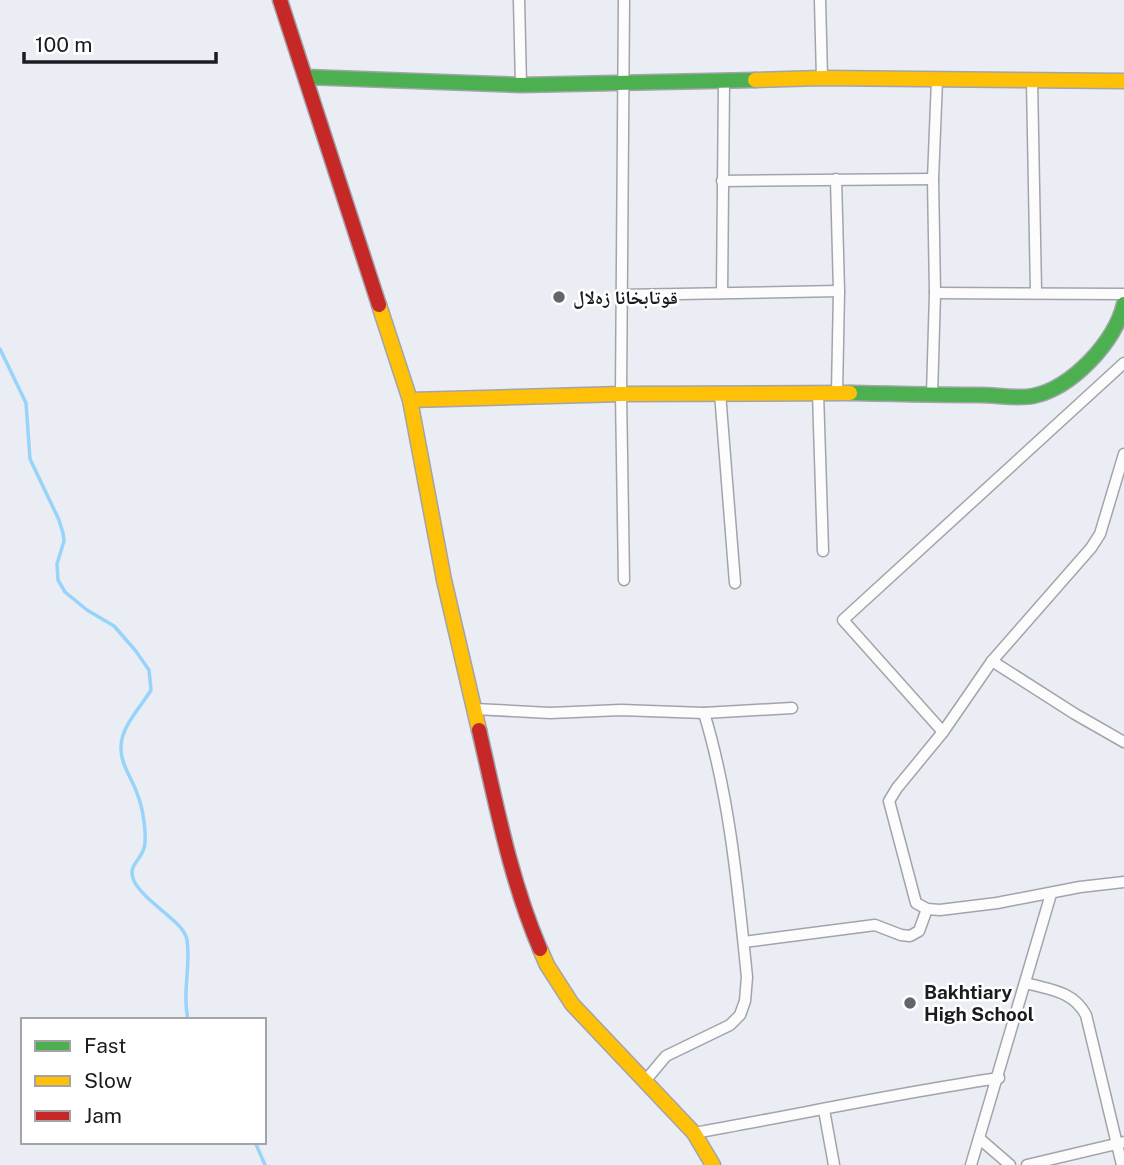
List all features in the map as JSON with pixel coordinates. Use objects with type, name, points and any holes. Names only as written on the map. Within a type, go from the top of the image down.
[{"type":"street","points":[[280,0],[410,401],[444,580],[501,825],[522,903],[547,965],[572,1004],[694,1133],[713,1165]]},
{"type":"street","points":[[519,0],[521,85]]},
{"type":"street","points":[[624,0],[621,295],[624,580]]},
{"type":"street","points":[[820,0],[822,78]]},
{"type":"street","points":[[306,77],[521,85],[822,78],[1124,81]]},
{"type":"street","points":[[932,396],[935,293],[933,179],[937,80]]},
{"type":"street","points":[[1032,81],[1037,292]]},
{"type":"street","points":[[722,293],[724,82]]},
{"type":"street","points":[[836,179],[839,291],[837,393]]},
{"type":"street","points":[[722,181],[933,179]]},
{"type":"street","points":[[621,295],[839,291]]},
{"type":"street","points":[[935,293],[1124,293]]},
{"type":"street","points":[[410,401],[720,393],[1033,396],[1062,383],[1113,335],[1119,326],[1124,304]]},
{"type":"street","points":[[943,732],[843,620],[1124,363]]},
{"type":"street","points":[[720,393],[735,583]]},
{"type":"street","points":[[818,393],[823,551]]},
{"type":"street","points":[[1124,454],[1100,534],[1091,548],[992,661],[943,732],[889,800],[916,902],[927,909],[963,907],[1124,882]]},
{"type":"street","points":[[992,661],[1074,714],[1124,741]]},
{"type":"street","points":[[475,709],[550,713],[621,710],[704,713],[792,708]]},
{"type":"street","points":[[645,1082],[666,1056],[730,1025],[740,1015],[745,1001],[747,977],[744,942],[728,822],[714,745],[704,713]]},
{"type":"street","points":[[971,1165],[999,1078],[1051,894]]},
{"type":"street","points":[[744,942],[875,926],[910,936],[919,931],[927,909]]},
{"type":"street","points":[[1026,983],[1067,994],[1079,1002],[1086,1015],[1120,1143],[1122,1165]]},
{"type":"street","points":[[694,1133],[824,1111],[926,1089],[999,1078]]},
{"type":"street","points":[[824,1111],[834,1165]]},
{"type":"street","points":[[980,1139],[1010,1165]]},
{"type":"street","points":[[1027,1165],[1120,1143]]},
{"type":"waterway","points":[[0,349],[26,403],[30,459],[63,533],[64,541],[57,564],[58,580],[65,592],[87,610],[114,626],[149,670],[151,690],[128,724],[121,746],[125,766],[140,801],[145,826],[144,849],[132,875],[140,889],[179,926],[187,940],[188,1018]]},
{"type":"waterway","points":[[256,1144],[265,1165]]},
{"type":"traffic: fast","points":[[306,77],[521,85],[755,80]]},
{"type":"traffic: fast","points":[[850,393],[1033,396],[1063,383],[1090,361],[1112,333],[1124,304]]},
{"type":"traffic: slow","points":[[755,80],[822,78],[1124,81]]},
{"type":"traffic: slow","points":[[379,305],[410,400],[444,580],[479,730]]},
{"type":"traffic: slow","points":[[410,400],[621,394],[850,393]]},
{"type":"traffic: slow","points":[[540,949],[572,1004],[694,1133],[713,1165]]},
{"type":"traffic: jam","points":[[280,0],[379,305]]},
{"type":"traffic: jam","points":[[479,730],[512,868],[540,949]]},
{"type":"place","name":"قوتابخانا زەلال","points":[[559,297]]},
{"type":"place","name":"Bakhtiary High School","points":[[910,1003]]}]
